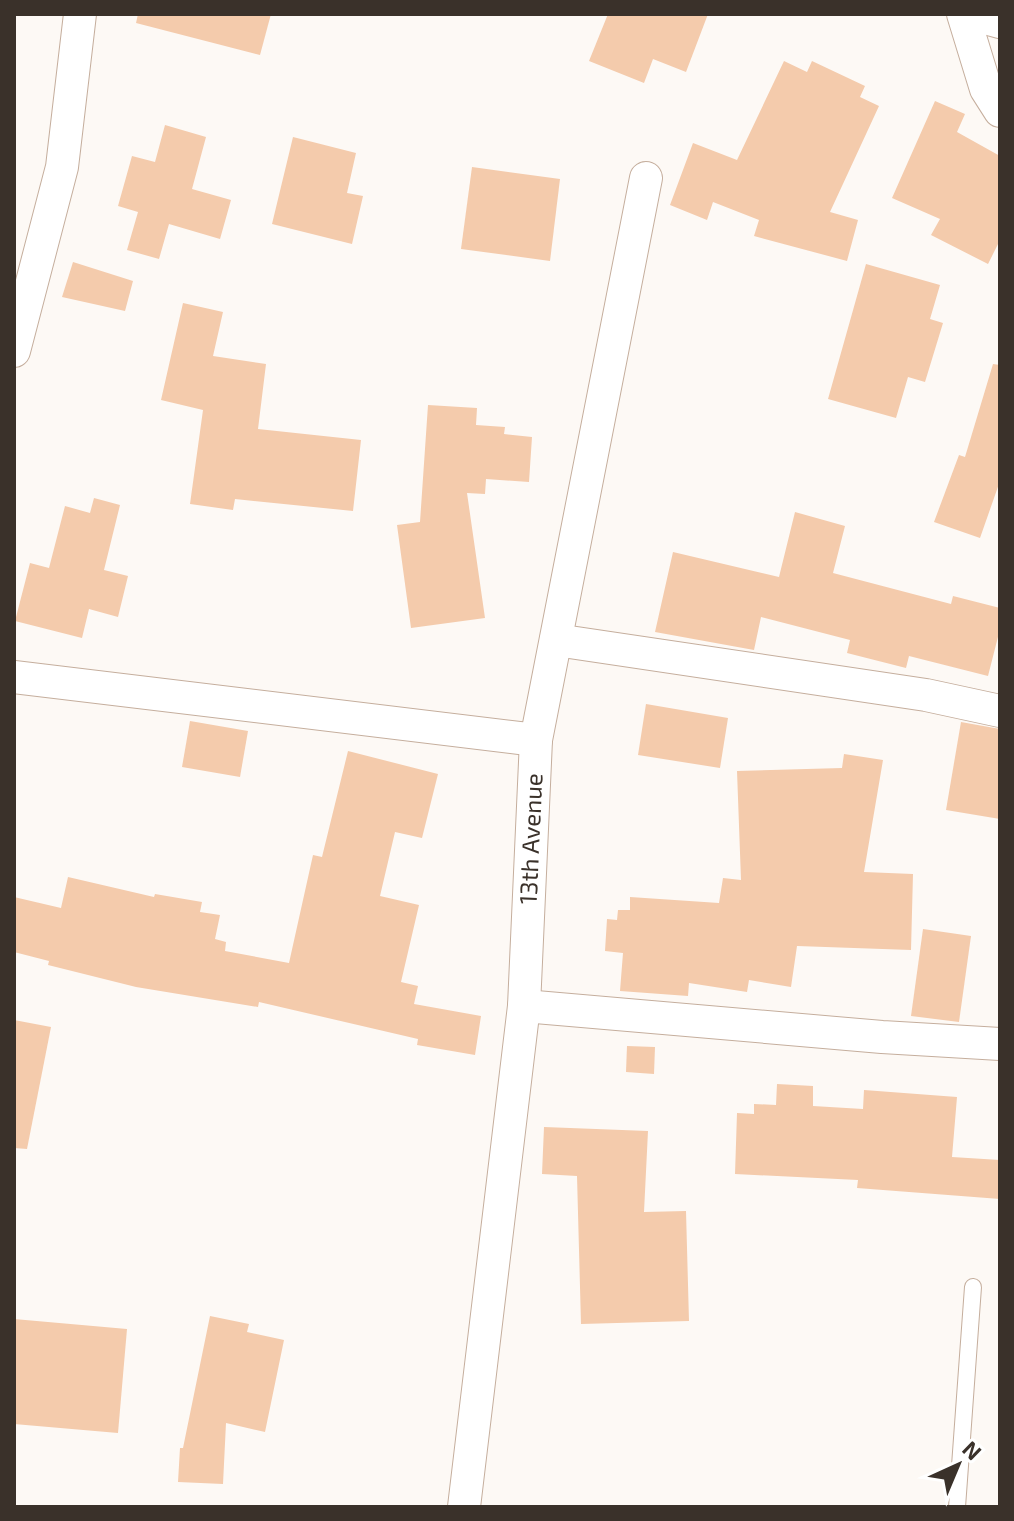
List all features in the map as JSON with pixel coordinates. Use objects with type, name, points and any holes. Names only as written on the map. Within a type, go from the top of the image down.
[{"type":"street","points":[[14,351],[62,167],[80,14]]},
{"type":"street","points":[[963,14],[986,89],[1000,111]]},
{"type":"street","points":[[971,14],[1000,22]]},
{"type":"street","name":"13th Avenue","points":[[464,1507],[524,1006],[536,740],[646,178]]},
{"type":"street","points":[[556,640],[926,695],[1000,711]]},
{"type":"street","points":[[14,677],[536,740]]},
{"type":"street","points":[[524,1006],[882,1037],[1000,1044]]},
{"type":"lane","points":[[957,1507],[973,1287]]},
{"type":"building","points":[[138,14],[271,14],[260,55],[136,23]]},
{"type":"building","points":[[608,14],[708,14],[686,72],[653,59],[644,83],[589,61]]},
{"type":"building","points":[[784,61],[807,72],[812,61],[865,86],[860,97],[879,106],[830,212],[858,220],[847,261],[754,236],[759,220],[713,202],[707,220],[670,205],[693,143],[737,160]]},
{"type":"building","points":[[935,101],[965,114],[957,132],[1000,156],[1000,240],[988,264],[931,235],[940,219],[892,198]]},
{"type":"building","points":[[165,125],[206,137],[192,189],[231,200],[220,239],[169,224],[159,259],[127,250],[138,212],[118,206],[132,156],[155,162]]},
{"type":"building","points":[[293,137],[356,153],[347,193],[363,196],[352,244],[272,224]]},
{"type":"building","points":[[472,167],[560,179],[550,261],[461,249]]},
{"type":"building","points":[[73,262],[133,281],[125,311],[62,297]]},
{"type":"building","points":[[866,264],[940,285],[930,319],[943,323],[925,382],[908,377],[896,418],[828,399]]},
{"type":"building","points":[[183,303],[223,312],[213,356],[266,364],[258,429],[361,440],[353,511],[235,499],[233,510],[190,504],[203,410],[161,400]]},
{"type":"building","points":[[993,364],[1000,365],[1000,481],[980,538],[934,522],[959,455],[965,457]]},
{"type":"building","points":[[428,405],[477,408],[476,425],[505,427],[504,434],[532,437],[529,482],[486,479],[485,494],[467,493],[485,618],[411,628],[397,525],[420,522]]},
{"type":"building","points":[[94,498],[120,505],[104,570],[128,576],[118,617],[89,609],[82,638],[15,621],[30,563],[49,568],[65,506],[90,513]]},
{"type":"building","points":[[795,512],[845,526],[833,573],[951,604],[953,596],[1000,608],[1000,629],[988,676],[909,656],[906,668],[847,653],[850,640],[761,617],[754,650],[655,632],[673,552],[779,577]]},
{"type":"building","points":[[646,704],[728,718],[720,768],[638,755]]},
{"type":"building","points":[[190,721],[248,731],[240,777],[182,767]]},
{"type":"building","points":[[961,722],[1000,729],[1000,819],[946,810]]},
{"type":"building","points":[[348,751],[438,774],[422,838],[395,832],[380,896],[419,905],[401,982],[418,986],[414,1004],[481,1016],[475,1055],[417,1045],[418,1039],[259,1002],[258,1007],[136,987],[48,965],[49,961],[14,952],[14,897],[61,908],[68,877],[154,897],[155,894],[202,902],[200,912],[220,915],[215,939],[226,942],[225,951],[289,963],[313,855],[322,857]]},
{"type":"building","points":[[844,754],[883,760],[864,872],[913,874],[911,950],[797,946],[791,987],[749,980],[747,992],[689,983],[688,996],[620,991],[623,953],[605,951],[607,919],[617,920],[618,910],[630,910],[630,897],[719,903],[723,878],[741,880],[737,771],[842,768]]},
{"type":"building","points":[[923,929],[971,936],[959,1022],[911,1016]]},
{"type":"building","points":[[14,1020],[51,1027],[27,1149],[14,1148]]},
{"type":"building","points":[[627,1046],[655,1047],[654,1074],[626,1072]]},
{"type":"building","points":[[777,1084],[813,1086],[813,1106],[863,1109],[864,1090],[957,1097],[952,1157],[1000,1160],[1000,1199],[857,1188],[858,1180],[735,1174],[737,1113],[754,1114],[754,1104],[776,1105]]},
{"type":"building","points":[[544,1127],[648,1131],[644,1212],[686,1211],[689,1321],[581,1324],[577,1176],[542,1174]]},
{"type":"building","points":[[210,1316],[249,1324],[247,1332],[284,1340],[265,1432],[226,1423],[223,1484],[178,1482],[180,1448],[183,1448]]},
{"type":"building","points":[[14,1319],[127,1329],[118,1433],[14,1424]]}]
